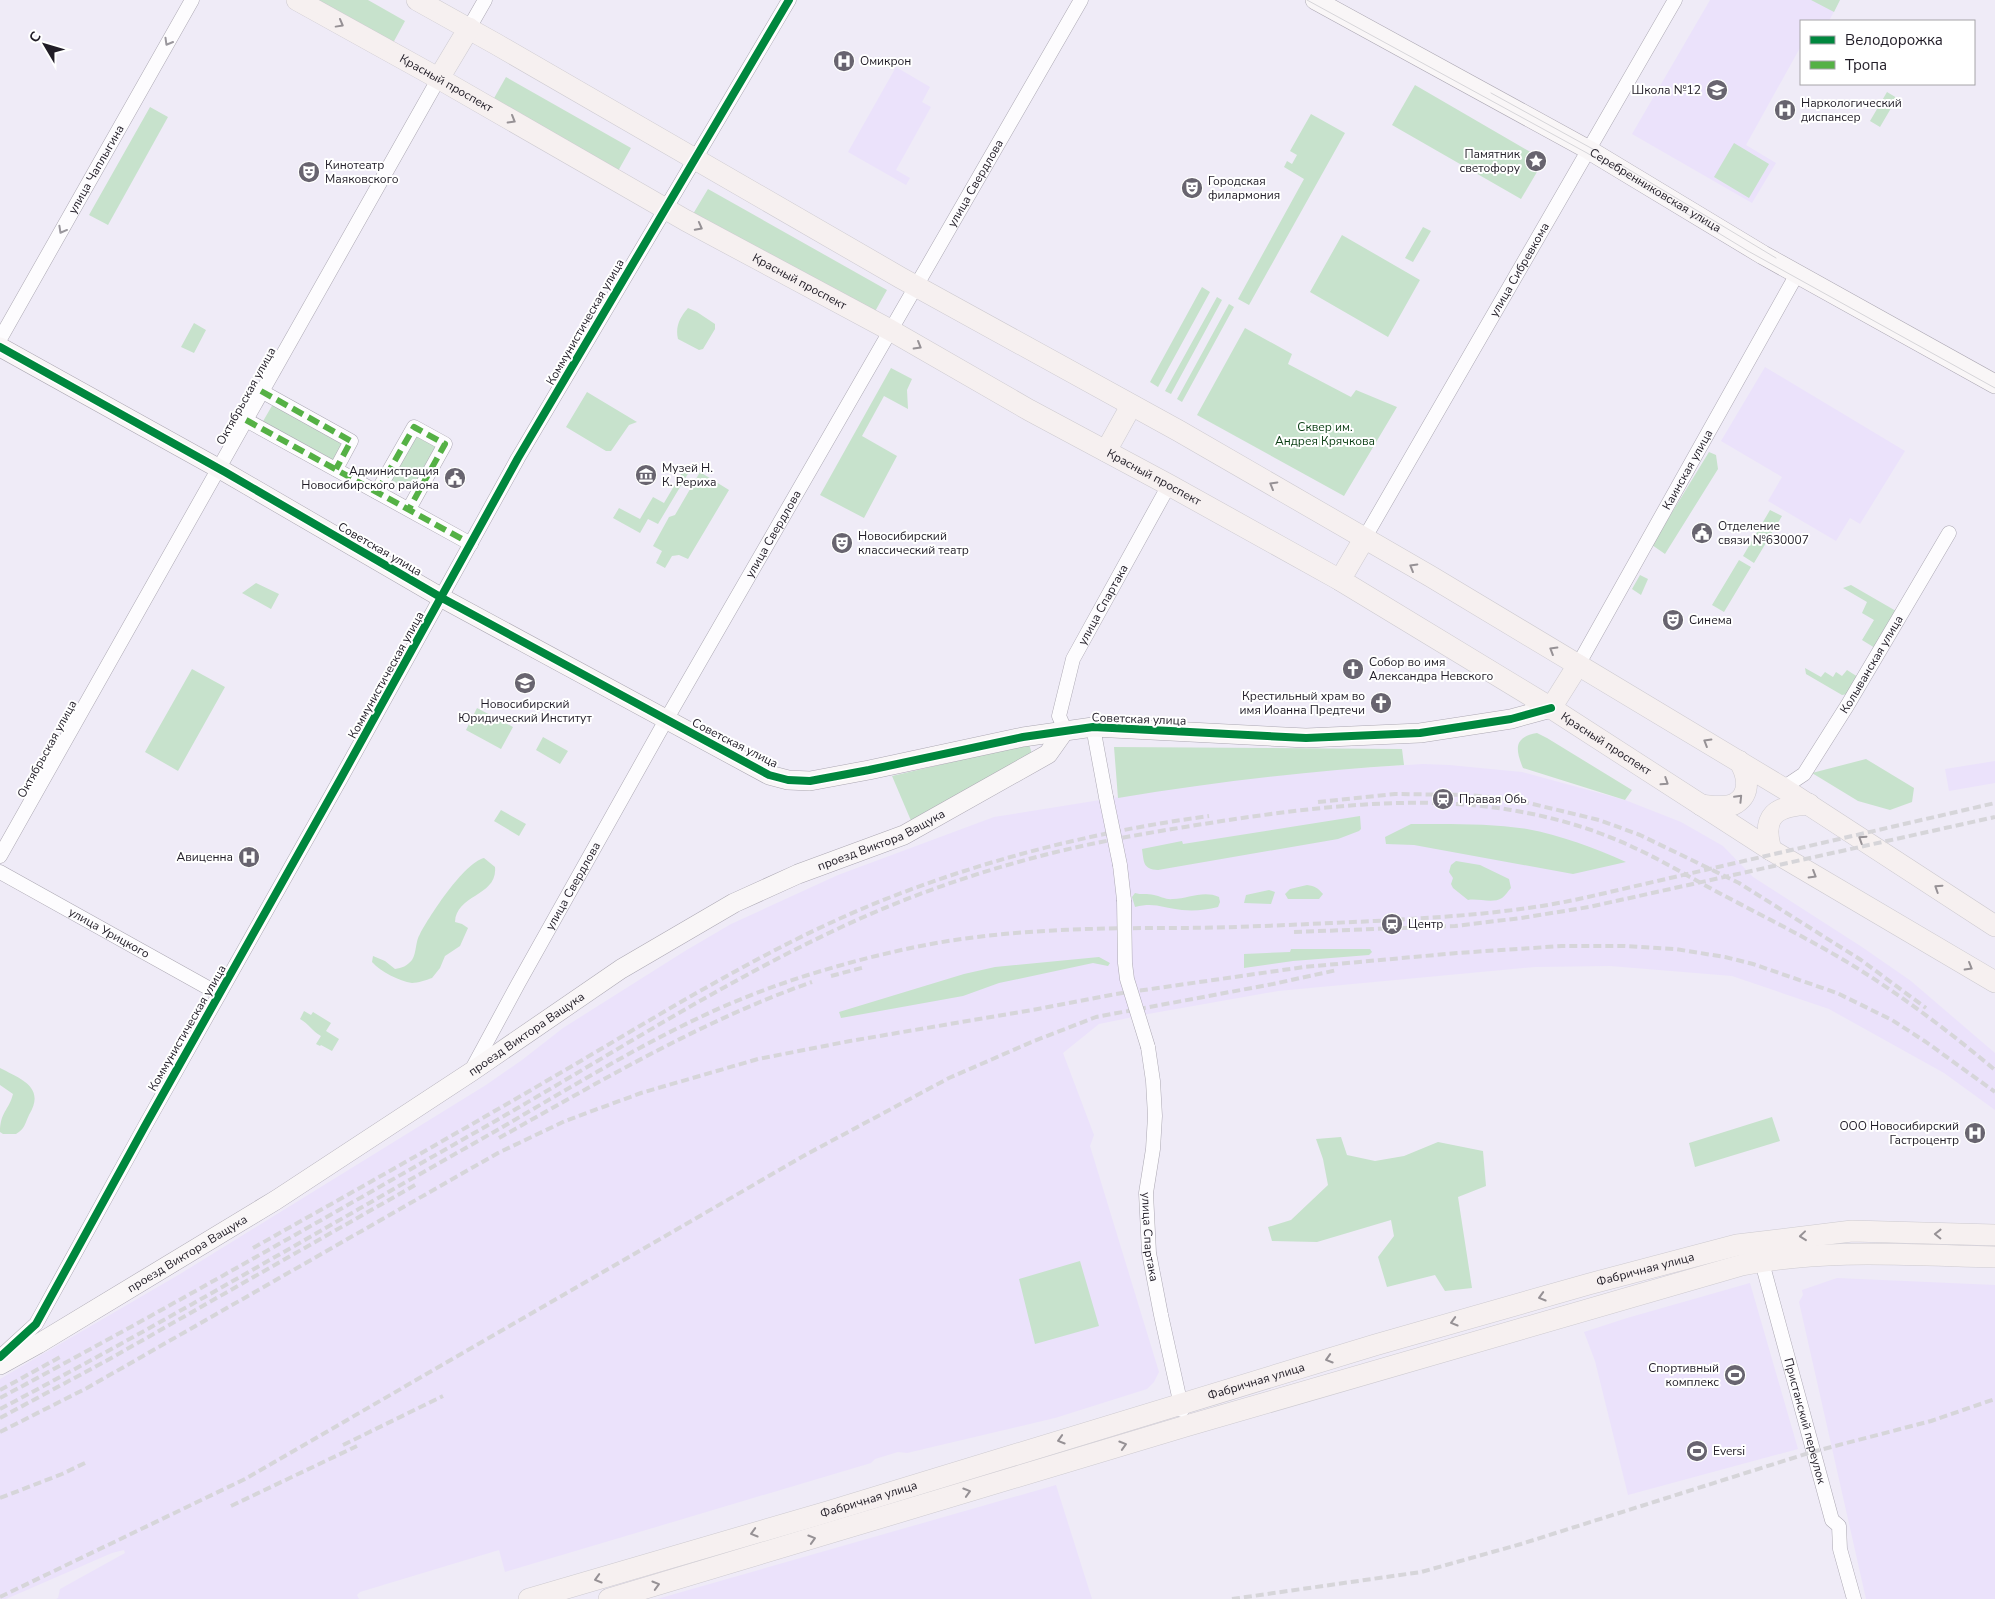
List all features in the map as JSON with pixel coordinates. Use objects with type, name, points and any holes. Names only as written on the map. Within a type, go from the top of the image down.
[{"type":"main road","name":"Красный проспект","points":[[297,0],[439,78],[665,208],[890,330],[1029,410],[1340,580],[1551,708],[1771,850],[1995,982]]},
{"type":"main road","points":[[418,0],[915,286],[1187,436],[1364,539],[1739,761],[1809,804],[1995,926]]},
{"type":"main road","points":[[439,78],[469,28]]},
{"type":"main road","points":[[1106,451],[1131,406]]},
{"type":"main road","points":[[1340,580],[1364,539]]},
{"type":"main road","points":[[1551,708],[1578,665]]},
{"type":"main road","points":[[1701,805],[1722,807],[1736,803],[1745,791],[1747,780],[1744,769],[1739,761]]},
{"type":"main road","points":[[1771,850],[1767,836],[1770,821],[1778,810],[1792,805],[1809,804]]},
{"type":"main road","name":"Фабричная улица","points":[[529,1599],[827,1512],[1180,1404],[1598,1282],[1852,1231],[1995,1235]]},
{"type":"main road","name":"Фабричная улица","points":[[609,1599],[1186,1426],[1594,1307],[1759,1251],[1788,1256],[1852,1253],[1995,1256]]},
{"type":"street","name":"улица Чаплыгина","points":[[0,339],[192,0]]},
{"type":"street","points":[[469,28],[485,0]]},
{"type":"street","name":"Коммунистическая улица","points":[[0,1357],[36,1324],[523,450],[789,0]]},
{"type":"street","name":"улица Свердлова","points":[[471,1072],[518,984],[666,720],[1081,0]]},
{"type":"street","name":"Серебренниковская улица","points":[[1315,0],[1589,150],[1797,274],[1995,384]]},
{"type":"street","name":"улица Сибревкома","points":[[1364,539],[1676,0]]},
{"type":"street","name":"Октябрьская улица","points":[[0,856],[439,78]]},
{"type":"street","name":"Каинская улица","points":[[1578,665],[1797,274]]},
{"type":"street","name":"Советская улица","points":[[0,347],[218,469],[442,598],[769,775],[788,780],[810,781],[1022,737],[1093,727],[1306,738],[1420,733],[1511,719],[1551,708]]},
{"type":"street","points":[[262,391],[350,441],[336,469]]},
{"type":"street","points":[[246,420],[471,544]]},
{"type":"street","points":[[377,492],[414,427],[445,444],[409,509]]},
{"type":"street","name":"улица Спартака","points":[[1065,730],[1058,716],[1073,659],[1169,485]]},
{"type":"street","name":"Колыванская улица","points":[[1783,788],[1804,774],[1848,706],[1949,533]]},
{"type":"street","name":"улица Спартака","points":[[1093,727],[1120,865],[1124,900],[1127,979],[1148,1047],[1153,1081],[1153,1149],[1146,1193],[1149,1253],[1186,1426]]},
{"type":"street","name":"проезд Виктора Ващука","points":[[0,1365],[276,1200],[471,1072],[621,969],[734,903],[798,874],[904,835],[1048,754],[1065,730]]},
{"type":"street","name":"улица Урицкого","points":[[0,872],[220,994]]},
{"type":"street","name":"Пристанский переулок","points":[[1759,1251],[1832,1520],[1839,1526],[1840,1549],[1854,1599]]},
{"type":"shaded area","name":"Школа №12","points":[[1710,0],[1840,0],[1830,20],[1800,20],[1800,48],[1746,145],[1776,163],[1752,203],[1632,134]]},
{"type":"shaded area","points":[[896,67],[930,87],[922,102],[931,107],[896,170],[910,178],[906,185],[848,152]]},
{"type":"shaded area","points":[[1765,367],[1905,451],[1860,524],[1850,518],[1836,541],[1768,501],[1782,477],[1721,441]]},
{"type":"shaded area","points":[[1995,761],[1995,783],[1949,791],[1945,769]]},
{"type":"shaded area","points":[[1423,764],[1522,772],[1625,800],[1681,822],[1723,846],[1753,877],[1911,981],[1995,1053],[1995,1110],[1944,1073],[1829,1009],[1732,976],[1610,966],[1535,967],[1278,991],[1099,1024],[1063,1053],[1094,1135],[1090,1146],[1159,1372],[1154,1382],[1147,1389],[1055,1418],[907,1453],[898,1452],[875,1459],[871,1463],[505,1572],[499,1550],[360,1592],[357,1595],[359,1599],[56,1599],[60,1589],[125,1553],[124,1550],[112,1553],[6,1599],[0,1599],[0,1379],[180,1274],[486,1085],[563,1028],[731,924],[838,875],[994,817],[1206,783],[1315,771]]},
{"type":"shaded area","points":[[1837,1278],[1995,1285],[1995,1599],[1866,1599],[1799,1302],[1803,1295],[1802,1290]]},
{"type":"shaded area","points":[[1750,1283],[1798,1449],[1628,1495],[1595,1361],[1584,1332]]},
{"type":"shaded area","points":[[1056,1485],[1092,1599],[657,1599]]},
{"type":"green space","points":[[316,0],[368,0],[405,21],[393,43]]},
{"type":"green space","points":[[1811,0],[1840,0],[1834,12]]},
{"type":"green space","points":[[506,77],[631,148],[618,171],[493,100]]},
{"type":"green space","points":[[1415,85],[1544,160],[1521,199],[1392,125]]},
{"type":"green space","points":[[1887,92],[1897,98],[1880,127],[1870,121]]},
{"type":"green space","points":[[150,107],[168,117],[108,225],[89,215]]},
{"type":"green space","points":[[1311,114],[1345,133],[1249,305],[1238,299],[1304,179],[1284,167],[1287,161],[1292,164],[1297,155],[1290,151]]},
{"type":"green space","points":[[1734,143],[1769,164],[1749,198],[1714,177]]},
{"type":"green space","points":[[708,189],[887,290],[873,315],[693,214]]},
{"type":"green space","points":[[1423,227],[1431,231],[1413,262],[1405,258]]},
{"type":"green space","points":[[1342,235],[1420,280],[1388,337],[1310,292]]},
{"type":"green space","points":[[1202,287],[1210,292],[1158,387],[1150,382]]},
{"type":"green space","points":[[1217,297],[1222,300],[1171,394],[1165,391]]},
{"type":"green space","points":[[1229,304],[1234,307],[1182,402],[1177,399]]},
{"type":"green space","points":[[688,308],[715,324],[715,329],[703,349],[699,350],[678,339],[677,330],[679,322]]},
{"type":"green space","points":[[194,323],[206,330],[194,353],[181,347]]},
{"type":"green space","name":"Сквер им. Андрея Крячкова","points":[[1245,328],[1292,354],[1288,364],[1351,397],[1356,390],[1397,407],[1344,496],[1197,415]]},
{"type":"green space","points":[[891,368],[912,379],[907,390],[908,409],[884,396],[862,436],[897,456],[864,518],[820,495]]},
{"type":"green space","points":[[587,392],[637,422],[629,425],[611,451],[606,451],[566,427]]},
{"type":"green space","points":[[273,404],[344,443],[333,462],[262,423]]},
{"type":"green space","points":[[414,427],[445,444],[417,494],[386,477]]},
{"type":"green space","points":[[1709,452],[1716,455],[1718,469],[1665,554],[1652,545]]},
{"type":"green space","points":[[687,464],[692,467],[658,524],[648,519],[640,533],[613,518],[619,508],[640,519],[653,497],[664,503]]},
{"type":"green space","points":[[700,472],[729,490],[688,559],[679,555],[672,556],[665,568],[656,563],[662,551],[653,546],[669,517],[675,515]]},
{"type":"green space","points":[[1770,510],[1782,516],[1754,563],[1743,556]]},
{"type":"green space","points":[[1739,560],[1751,567],[1724,612],[1712,605]]},
{"type":"green space","points":[[1640,575],[1648,579],[1641,595],[1632,589]]},
{"type":"green space","points":[[256,583],[279,594],[271,609],[242,593]]},
{"type":"green space","points":[[1851,585],[1896,611],[1875,648],[1862,640],[1874,620],[1862,613],[1867,602],[1843,588]]},
{"type":"green space","points":[[1805,668],[1821,677],[1825,672],[1833,677],[1836,672],[1842,676],[1847,670],[1858,677],[1848,694],[1842,695],[1806,674]]},
{"type":"green space","points":[[192,669],[225,687],[178,771],[145,752]]},
{"type":"green space","points":[[477,708],[513,727],[501,749],[466,730]]},
{"type":"green space","points":[[1537,733],[1632,790],[1625,800],[1523,768],[1518,745],[1524,737]]},
{"type":"green space","points":[[543,737],[568,751],[560,764],[536,750]]},
{"type":"green space","points":[[1029,744],[1032,754],[912,823],[892,776]]},
{"type":"green space","points":[[1114,747],[1402,749],[1404,765],[1332,770],[1261,778],[1118,798]]},
{"type":"green space","points":[[1866,759],[1914,788],[1912,802],[1890,810],[1858,801],[1812,773]]},
{"type":"green space","points":[[501,810],[526,824],[519,836],[494,821]]},
{"type":"green space","points":[[1360,816],[1361,829],[1338,839],[1158,870],[1147,867],[1143,858],[1142,849],[1182,841],[1183,844]]},
{"type":"green space","points":[[1411,824],[1483,825],[1527,829],[1577,842],[1626,862],[1573,874],[1414,845],[1386,844],[1385,837]]},
{"type":"green space","points":[[484,858],[495,867],[494,877],[484,890],[469,900],[457,913],[455,922],[468,928],[460,946],[445,956],[440,968],[432,978],[412,983],[407,982],[385,973],[372,962],[373,956],[385,961],[395,969],[410,962],[415,954],[418,937],[439,903],[467,869]]},
{"type":"green space","points":[[1456,861],[1480,865],[1509,879],[1511,888],[1498,900],[1468,900],[1453,888],[1451,884],[1453,878],[1449,872],[1451,865]]},
{"type":"green space","points":[[1307,885],[1320,890],[1323,894],[1319,899],[1288,899],[1285,894],[1290,889]]},
{"type":"green space","points":[[1269,890],[1275,892],[1271,904],[1244,903],[1246,895]]},
{"type":"green space","points":[[1135,893],[1151,894],[1170,899],[1207,894],[1219,897],[1220,902],[1218,907],[1205,910],[1182,910],[1153,905],[1135,907],[1132,897]]},
{"type":"green space","points":[[1291,949],[1370,949],[1372,952],[1369,955],[1293,961],[1244,968],[1244,954],[1290,952]]},
{"type":"green space","points":[[1099,957],[1110,963],[1108,966],[1093,963],[999,983],[963,996],[841,1018],[839,1012],[964,974],[995,967]]},
{"type":"green space","points":[[304,1011],[311,1015],[313,1012],[331,1023],[326,1031],[339,1039],[332,1051],[316,1044],[321,1036],[300,1019]]},
{"type":"green space","points":[[0,1068],[23,1080],[29,1085],[35,1097],[24,1126],[16,1134],[3,1134],[0,1132],[1,1120],[13,1094],[0,1085]]},
{"type":"green space","points":[[1772,1117],[1780,1141],[1695,1167],[1689,1143]]},
{"type":"green space","points":[[1341,1137],[1347,1155],[1375,1161],[1404,1156],[1438,1142],[1483,1151],[1486,1186],[1458,1197],[1472,1288],[1445,1291],[1435,1275],[1387,1287],[1378,1257],[1394,1236],[1391,1220],[1317,1242],[1272,1241],[1268,1227],[1291,1220],[1328,1185],[1323,1159],[1316,1139]]},
{"type":"green space","points":[[1080,1261],[1099,1326],[1035,1344],[1019,1279]]},
{"type":"tram line","points":[[1307,0],[1587,153],[1748,251],[1995,388]]},
{"type":"tram line","points":[[1491,93],[1600,153]]},
{"type":"tram line","points":[[1618,163],[1776,258]]},
{"type":"railway","points":[[1318,802],[1395,794],[1469,795],[1516,800],[1599,820],[1640,835],[1739,883],[1861,960],[1926,1008]]},
{"type":"railway","points":[[0,1398],[303,1230],[742,977],[831,932],[922,893],[1018,862],[1082,846],[1177,828],[1338,806],[1407,803],[1442,803],[1511,810],[1576,825],[1648,854],[1837,956],[1907,1002],[1995,1070]]},
{"type":"railway","points":[[0,1409],[181,1311],[636,1050],[734,1002],[819,972],[906,949],[971,938],[1037,931],[1272,926],[1456,916],[1509,911],[1588,897],[1995,803]]},
{"type":"railway","points":[[253,1248],[489,1114],[685,999],[766,955],[849,915],[930,883],[1047,847],[1127,829],[1209,816]]},
{"type":"railway","points":[[1294,932],[1455,926],[1589,907],[1995,817]]},
{"type":"railway","points":[[0,1432],[87,1388],[498,1153],[565,1121],[641,1093],[758,1059],[1116,994],[1304,967],[1457,953],[1562,946],[1625,946],[1675,949],[1725,957],[1753,964],[1837,993],[1892,1020],[1995,1092]]},
{"type":"railway","points":[[831,976],[865,967]]},
{"type":"railway","points":[[0,1597],[245,1479],[807,1154],[949,1078],[1034,1041],[1096,1017],[1337,970]]},
{"type":"railway","points":[[499,1138],[691,1033],[812,982]]},
{"type":"railway","points":[[0,1418],[106,1361],[417,1184]]},
{"type":"railway","points":[[0,1390],[62,1356]]},
{"type":"railway","points":[[343,1445],[443,1396]]},
{"type":"railway","points":[[1232,1599],[1421,1572],[1521,1544],[1812,1452],[1931,1421],[1995,1399]]},
{"type":"railway","points":[[231,1506],[357,1446]]},
{"type":"railway","points":[[0,1498],[62,1474],[87,1462]]},
{"type":"marked path","points":[[261,391],[351,441],[336,469]]},
{"type":"marked path","points":[[246,420],[471,544]]},
{"type":"marked path","points":[[377,492],[414,427],[445,444],[409,509]]},
{"type":"cycle path","points":[[0,1357],[36,1324],[518,458],[789,0]]},
{"type":"cycle path","points":[[0,347],[225,472],[442,598],[769,775],[788,780],[810,781],[1023,737],[1093,727],[1306,738],[1420,733],[1511,719],[1551,708]]},
{"type":"place","name":"Омикрон","points":[[844,61]]},
{"type":"place","name":"Школа №12","points":[[1717,90]]},
{"type":"place","name":"Наркологический диспансер","points":[[1785,110]]},
{"type":"place","name":"Памятник светофору","points":[[1536,161]]},
{"type":"place","name":"Кинотеатр Маяковского","points":[[309,172]]},
{"type":"place","name":"Городская филармония","points":[[1192,188]]},
{"type":"place","name":"Музей Н. К. Рериха","points":[[646,475]]},
{"type":"place","name":"Администрация Новосибирского района","points":[[455,478]]},
{"type":"place","name":"Отделение связи №630007","points":[[1702,533]]},
{"type":"place","name":"Новосибирский классический театр","points":[[842,543]]},
{"type":"place","name":"Синема","points":[[1673,620]]},
{"type":"place","name":"Собор во имя Александра Невского","points":[[1353,669]]},
{"type":"place","name":"Новосибирский Юридический Институт","points":[[525,683]]},
{"type":"place","name":"Крестильный храм во имя Иоанна Предтечи","points":[[1381,703]]},
{"type":"place","name":"Правая Обь","points":[[1443,799]]},
{"type":"place","name":"Авиценна","points":[[249,857]]},
{"type":"place","name":"Центр","points":[[1392,924]]},
{"type":"place","name":"ООО Новосибирский Гастроцентр","points":[[1975,1133]]},
{"type":"place","name":"Спортивный комплекс","points":[[1735,1375]]},
{"type":"place","name":"Eversi","points":[[1697,1451]]}]
